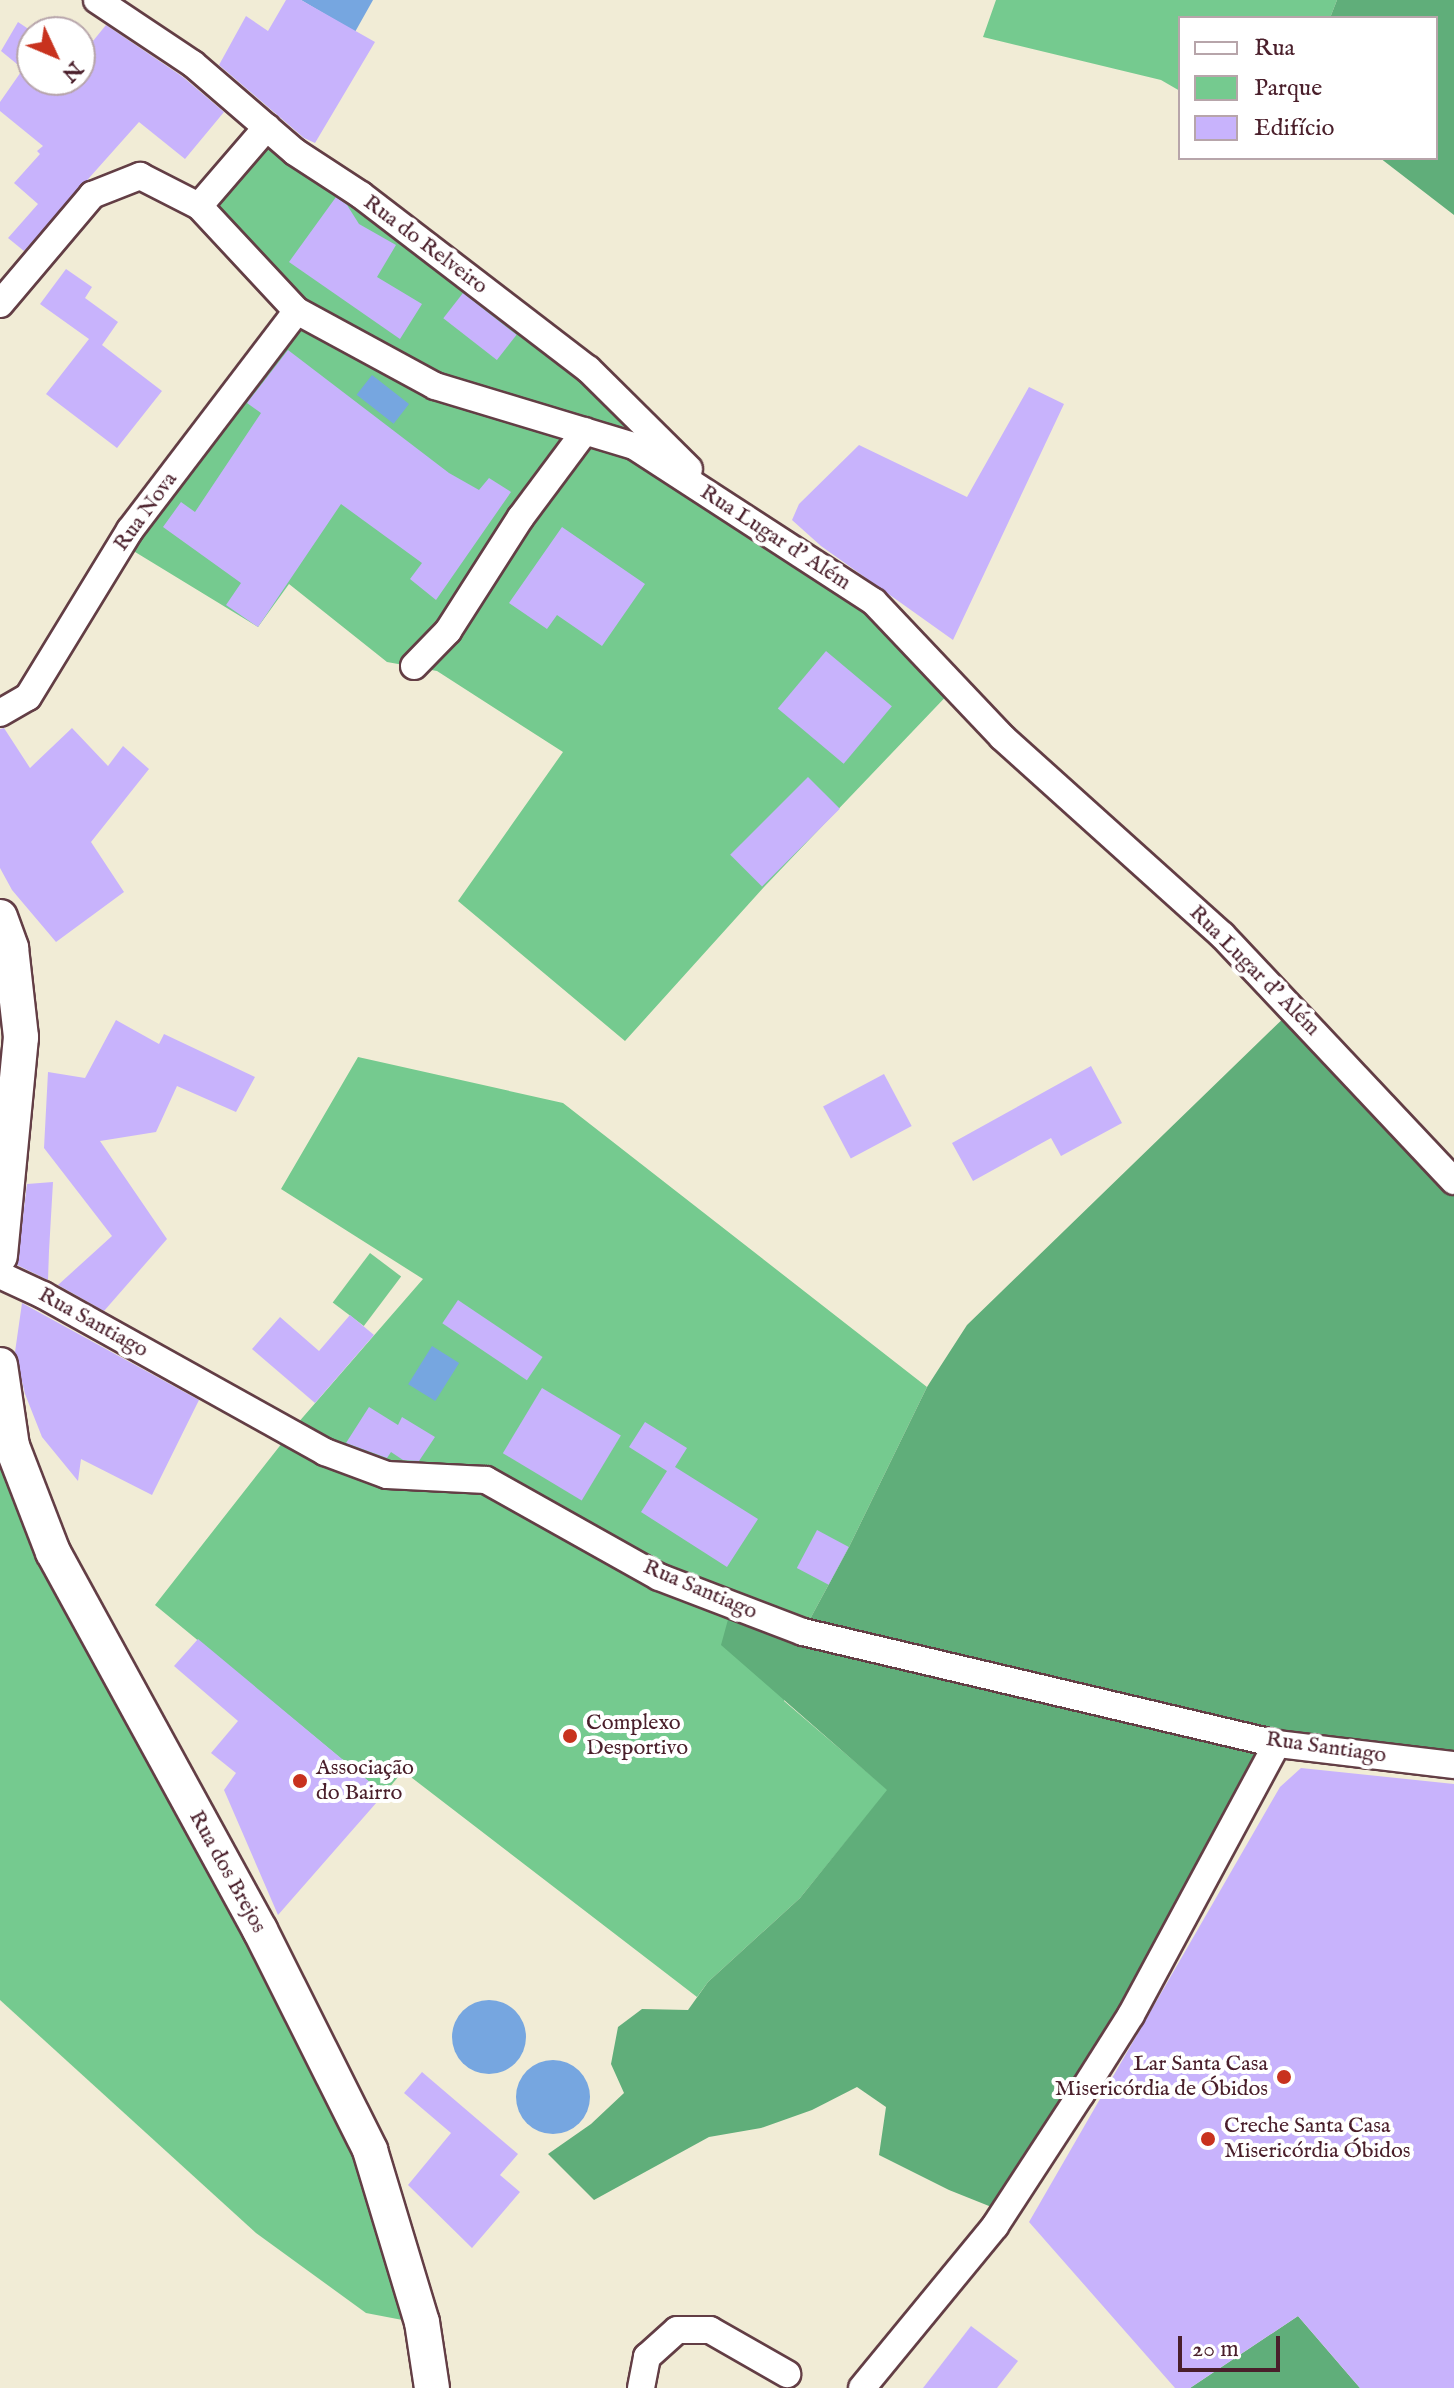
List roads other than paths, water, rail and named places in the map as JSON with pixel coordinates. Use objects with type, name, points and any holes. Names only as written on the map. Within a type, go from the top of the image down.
[{"type":"street","name":"Rua do Relveiro","points":[[97,0],[193,64],[267,127],[588,369],[735,512]]},
{"type":"street","points":[[199,206],[267,127]]},
{"type":"street","name":"Rua Lugar d' Além","points":[[0,304],[92,195],[140,176],[199,206],[297,311],[435,386],[634,446],[874,602],[1002,737],[1222,935],[1454,1181]]},
{"type":"street","name":"Rua Nova","points":[[0,713],[28,697],[130,530],[297,311]]},
{"type":"street","points":[[414,666],[448,631],[521,517],[585,431]]},
{"type":"street","points":[[0,917],[11,948],[21,1037],[0,1256]]},
{"type":"street","name":"Rua Santiago","points":[[0,1275],[43,1295],[325,1452],[387,1475],[486,1480],[659,1577],[803,1632],[1277,1744],[1454,1765]]},
{"type":"street","name":"Rua dos Brejos","points":[[0,1365],[12,1446],[53,1552],[260,1930],[370,2150],[422,2322],[432,2388]]},
{"type":"street","points":[[862,2388],[995,2226],[1098,2068],[1131,2015],[1277,1744]]},
{"type":"street","points":[[641,2388],[647,2357],[677,2330],[710,2330],[787,2374]]},
{"type":"water","points":[[301,0],[373,0],[355,32]]},
{"type":"water","points":[[372,375],[409,404],[394,424],[357,395]]},
{"type":"water","points":[[432,1346],[459,1363],[435,1401],[408,1384]]},
{"type":"water","points":[[489,2000],[510,2006],[520,2016],[526,2037],[520,2058],[510,2068],[489,2074],[468,2068],[458,2058],[452,2037],[458,2016],[468,2006]]},
{"type":"water","points":[[546,2060],[560,2060],[574,2066],[584,2076],[590,2097],[584,2118],[574,2128],[560,2134],[546,2134],[532,2128],[522,2118],[516,2104],[516,2090],[522,2076],[532,2066]]},
{"type":"place","name":"Complexo Desportivo","points":[[570,1736]]},
{"type":"place","name":"Associação do Bairro","points":[[300,1781]]},
{"type":"place","name":"Lar Santa Casa Misericórdia de Óbidos","points":[[1284,2077]]},
{"type":"place","name":"Creche Santa Casa Misericórdia Óbidos","points":[[1208,2139]]}]
